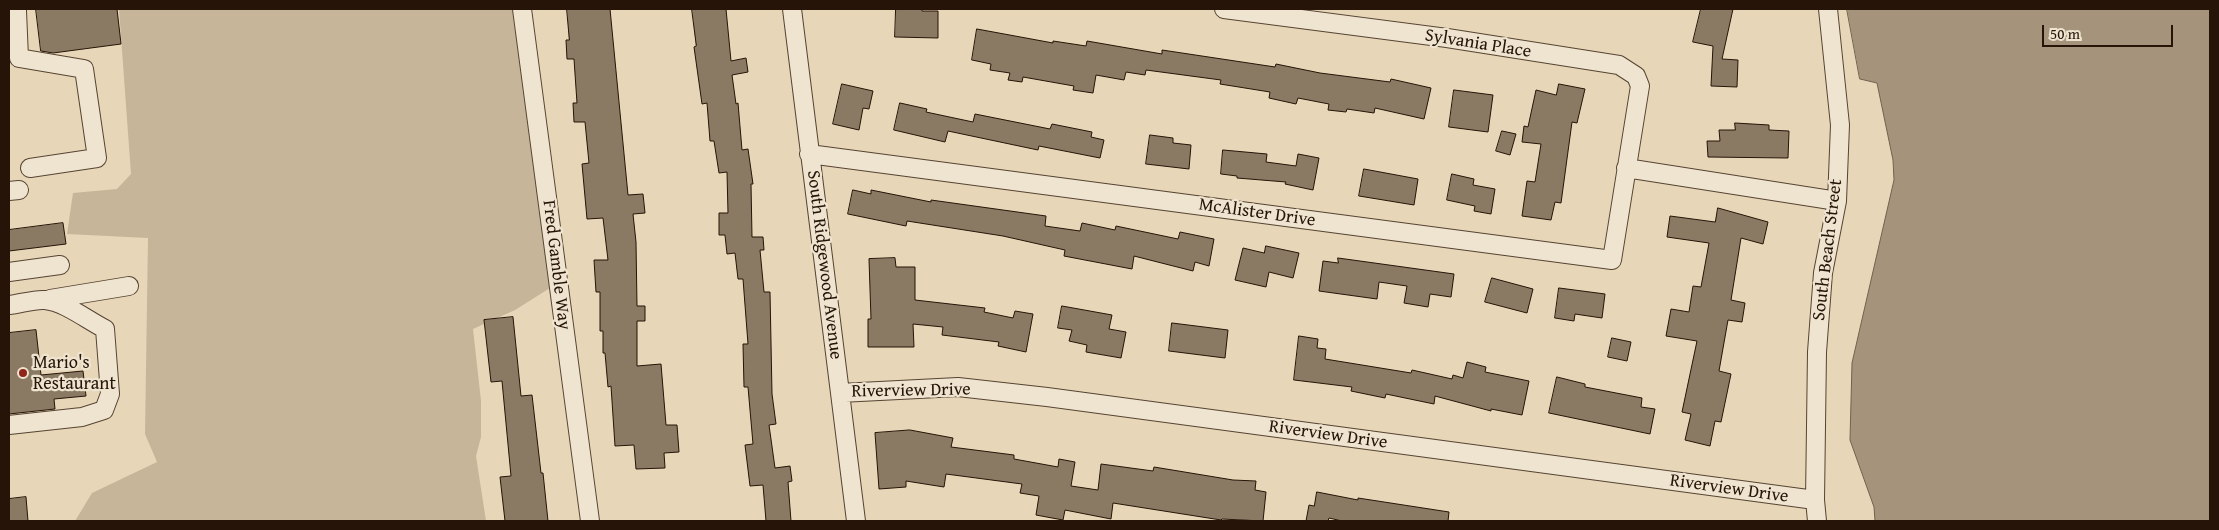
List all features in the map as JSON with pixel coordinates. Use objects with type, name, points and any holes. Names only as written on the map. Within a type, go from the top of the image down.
[{"type":"street","name":"Fred Gamble Way","points":[[522,9],[590,521]]},
{"type":"street","name":"South Ridgewood Avenue","points":[[792,9],[856,521]]},
{"type":"street","name":"Sylvania Place","points":[[1224,9],[1447,38],[1619,65],[1636,76],[1640,86],[1626,168]]},
{"type":"street","name":"South Beach Street","points":[[1818,521],[1815,500],[1814,434],[1820,312],[1823,273],[1837,201],[1840,125],[1828,9]]},
{"type":"street","points":[[9,12],[17,11],[19,58],[84,69],[97,158],[30,168]]},
{"type":"street","name":"McAlister Drive","points":[[809,154],[1612,260],[1626,168]]},
{"type":"street","points":[[1626,168],[1837,201]]},
{"type":"street","points":[[9,272],[60,265]]},
{"type":"street","points":[[9,305],[129,286]]},
{"type":"street","points":[[9,426],[82,417],[104,410],[110,394],[105,330],[82,318],[68,307],[44,300]]},
{"type":"street","name":"Riverview Drive","points":[[840,393],[958,387],[1815,500]]},
{"type":"shaded area","points":[[119,9],[513,9],[550,288],[515,310],[473,329],[481,401],[481,437],[476,456],[486,521],[75,521],[92,493],[157,462],[145,434],[148,238],[67,234],[73,193],[117,189],[131,174]]},
{"type":"shaded area","points":[[1847,9],[2210,9],[2210,521],[1875,521],[1874,507],[1850,440],[1852,363],[1894,180],[1893,160],[1877,83],[1860,79]]},
{"type":"building","points":[[36,9],[117,9],[121,44],[53,53],[41,51]]},
{"type":"building","points":[[567,9],[610,9],[628,195],[643,194],[645,213],[633,214],[636,242],[637,306],[645,306],[645,321],[637,321],[637,366],[661,364],[666,425],[677,425],[679,452],[664,453],[665,468],[636,469],[634,445],[615,446],[611,386],[608,387],[605,353],[603,353],[603,331],[600,331],[600,292],[596,292],[594,260],[608,260],[603,218],[587,219],[582,164],[589,163],[585,122],[574,122],[573,103],[577,103],[574,59],[567,59],[566,40],[569,40]]},
{"type":"building","points":[[692,9],[726,9],[731,61],[746,58],[748,72],[732,75],[736,104],[738,103],[742,150],[748,149],[753,184],[751,184],[752,237],[763,237],[764,250],[760,250],[764,292],[770,292],[772,394],[776,424],[769,425],[775,468],[790,466],[792,481],[788,482],[791,521],[766,521],[763,485],[750,486],[745,445],[753,444],[748,387],[744,387],[743,344],[748,344],[743,279],[738,279],[735,253],[727,254],[725,235],[719,235],[719,213],[728,213],[727,172],[719,173],[714,141],[710,141],[707,103],[702,104],[694,47],[696,46]]},
{"type":"building","points":[[896,9],[938,11],[938,38],[895,37]]},
{"type":"building","points":[[1701,9],[1733,9],[1722,59],[1738,60],[1737,87],[1711,86],[1713,46],[1693,42]]},
{"type":"building","points":[[977,29],[1053,43],[1053,41],[1086,46],[1087,41],[1162,54],[1162,50],[1275,67],[1276,64],[1320,73],[1390,82],[1391,79],[1431,88],[1424,119],[1375,108],[1374,113],[1347,109],[1346,112],[1328,110],[1329,104],[1298,98],[1296,104],[1269,98],[1270,92],[1220,84],[1221,80],[1146,70],[1145,75],[1126,72],[1124,80],[1096,75],[1093,93],[1073,90],[1074,86],[1023,77],[1022,82],[1008,80],[1010,73],[990,70],[991,64],[972,60]]},
{"type":"building","points":[[842,84],[873,91],[869,109],[863,108],[859,130],[833,124]]},
{"type":"building","points":[[1559,84],[1585,89],[1577,123],[1572,122],[1561,203],[1555,202],[1551,220],[1522,216],[1527,181],[1535,182],[1541,144],[1522,142],[1524,126],[1528,127],[1536,90],[1556,95]]},
{"type":"building","points":[[1454,90],[1493,95],[1488,132],[1449,127]]},
{"type":"building","points":[[900,103],[927,109],[926,112],[973,122],[975,114],[1050,129],[1052,124],[1092,132],[1091,137],[1104,140],[1100,158],[1039,146],[1038,150],[948,131],[945,142],[894,130]]},
{"type":"building","points":[[1735,123],[1769,125],[1769,130],[1789,131],[1788,158],[1708,157],[1707,141],[1720,141],[1719,130],[1735,130]]},
{"type":"building","points":[[1502,131],[1516,134],[1510,155],[1496,151]]},
{"type":"building","points":[[1150,135],[1173,138],[1173,143],[1191,145],[1189,169],[1146,164]]},
{"type":"building","points":[[1223,150],[1267,154],[1266,162],[1296,166],[1298,154],[1319,158],[1313,190],[1285,184],[1286,182],[1237,178],[1237,176],[1221,174]]},
{"type":"building","points":[[1364,169],[1418,179],[1414,205],[1359,196]]},
{"type":"building","points":[[1452,174],[1474,179],[1473,185],[1495,189],[1491,214],[1474,211],[1475,206],[1447,200]]},
{"type":"building","points":[[853,190],[871,194],[871,190],[931,202],[931,200],[1046,216],[1045,226],[1080,231],[1082,223],[1115,230],[1116,226],[1178,239],[1180,232],[1214,239],[1209,266],[1195,262],[1193,271],[1134,256],[1132,269],[1064,256],[1065,250],[1003,236],[907,221],[906,226],[848,214]]},
{"type":"building","points":[[1718,208],[1768,222],[1763,244],[1741,238],[1731,300],[1745,303],[1742,322],[1728,320],[1719,371],[1731,374],[1721,422],[1715,421],[1710,446],[1685,440],[1691,414],[1682,412],[1697,341],[1666,336],[1671,309],[1689,312],[1693,286],[1701,287],[1709,243],[1667,237],[1670,216],[1715,222]]},
{"type":"building","points":[[63,223],[66,244],[9,251],[9,230]]},
{"type":"building","points":[[1266,246],[1299,253],[1293,278],[1269,272],[1266,287],[1235,280],[1243,248],[1264,253]]},
{"type":"building","points":[[895,258],[896,267],[915,267],[915,300],[985,308],[984,312],[1013,318],[1015,311],[1033,314],[1026,352],[998,346],[999,342],[942,335],[943,327],[913,324],[914,347],[868,347],[868,319],[871,319],[869,259]]},
{"type":"building","points":[[1338,258],[1454,274],[1451,297],[1430,294],[1428,307],[1404,303],[1407,286],[1379,282],[1377,299],[1319,291],[1323,261],[1338,263]]},
{"type":"building","points":[[1492,278],[1533,289],[1527,313],[1485,302]]},
{"type":"building","points":[[1559,288],[1605,294],[1602,318],[1575,314],[1574,321],[1555,318]]},
{"type":"building","points":[[1062,306],[1112,315],[1109,329],[1126,332],[1121,358],[1086,352],[1087,345],[1069,341],[1072,330],[1058,328]]},
{"type":"building","points":[[513,317],[521,396],[532,395],[548,521],[505,521],[500,477],[511,476],[502,381],[491,382],[484,320]]},
{"type":"building","points":[[1172,323],[1228,330],[1225,358],[1169,351]]},
{"type":"building","name":"Mario's Restaurant","points":[[36,330],[41,375],[83,371],[86,396],[54,399],[55,409],[9,414],[9,333]]},
{"type":"building","points":[[1299,336],[1318,339],[1317,348],[1326,349],[1325,359],[1411,373],[1412,370],[1452,379],[1453,375],[1463,378],[1467,362],[1486,367],[1485,372],[1529,381],[1522,415],[1491,409],[1491,411],[1435,396],[1434,404],[1386,394],[1385,398],[1351,391],[1352,387],[1294,380]]},
{"type":"building","points":[[1612,338],[1631,342],[1627,361],[1608,357]]},
{"type":"building","points":[[1557,377],[1585,384],[1585,387],[1642,398],[1641,407],[1655,409],[1650,434],[1549,413]]},
{"type":"building","points":[[910,430],[953,438],[951,447],[1014,455],[1014,459],[1058,467],[1059,459],[1075,462],[1071,486],[1098,490],[1101,464],[1153,471],[1154,467],[1233,480],[1256,481],[1255,490],[1266,492],[1263,521],[1221,520],[1113,503],[1111,519],[1065,510],[1063,520],[1036,515],[1039,496],[1020,493],[1022,484],[946,474],[944,487],[906,481],[906,487],[879,489],[875,433]]},
{"type":"building","points":[[1317,492],[1358,500],[1358,498],[1449,512],[1448,521],[1342,521],[1329,518],[1328,521],[1306,521],[1309,505],[1314,506]]},
{"type":"building","points":[[26,497],[28,521],[9,521],[9,499]]},
{"type":"place","name":"Mario's Restaurant","points":[[23,373]]}]
